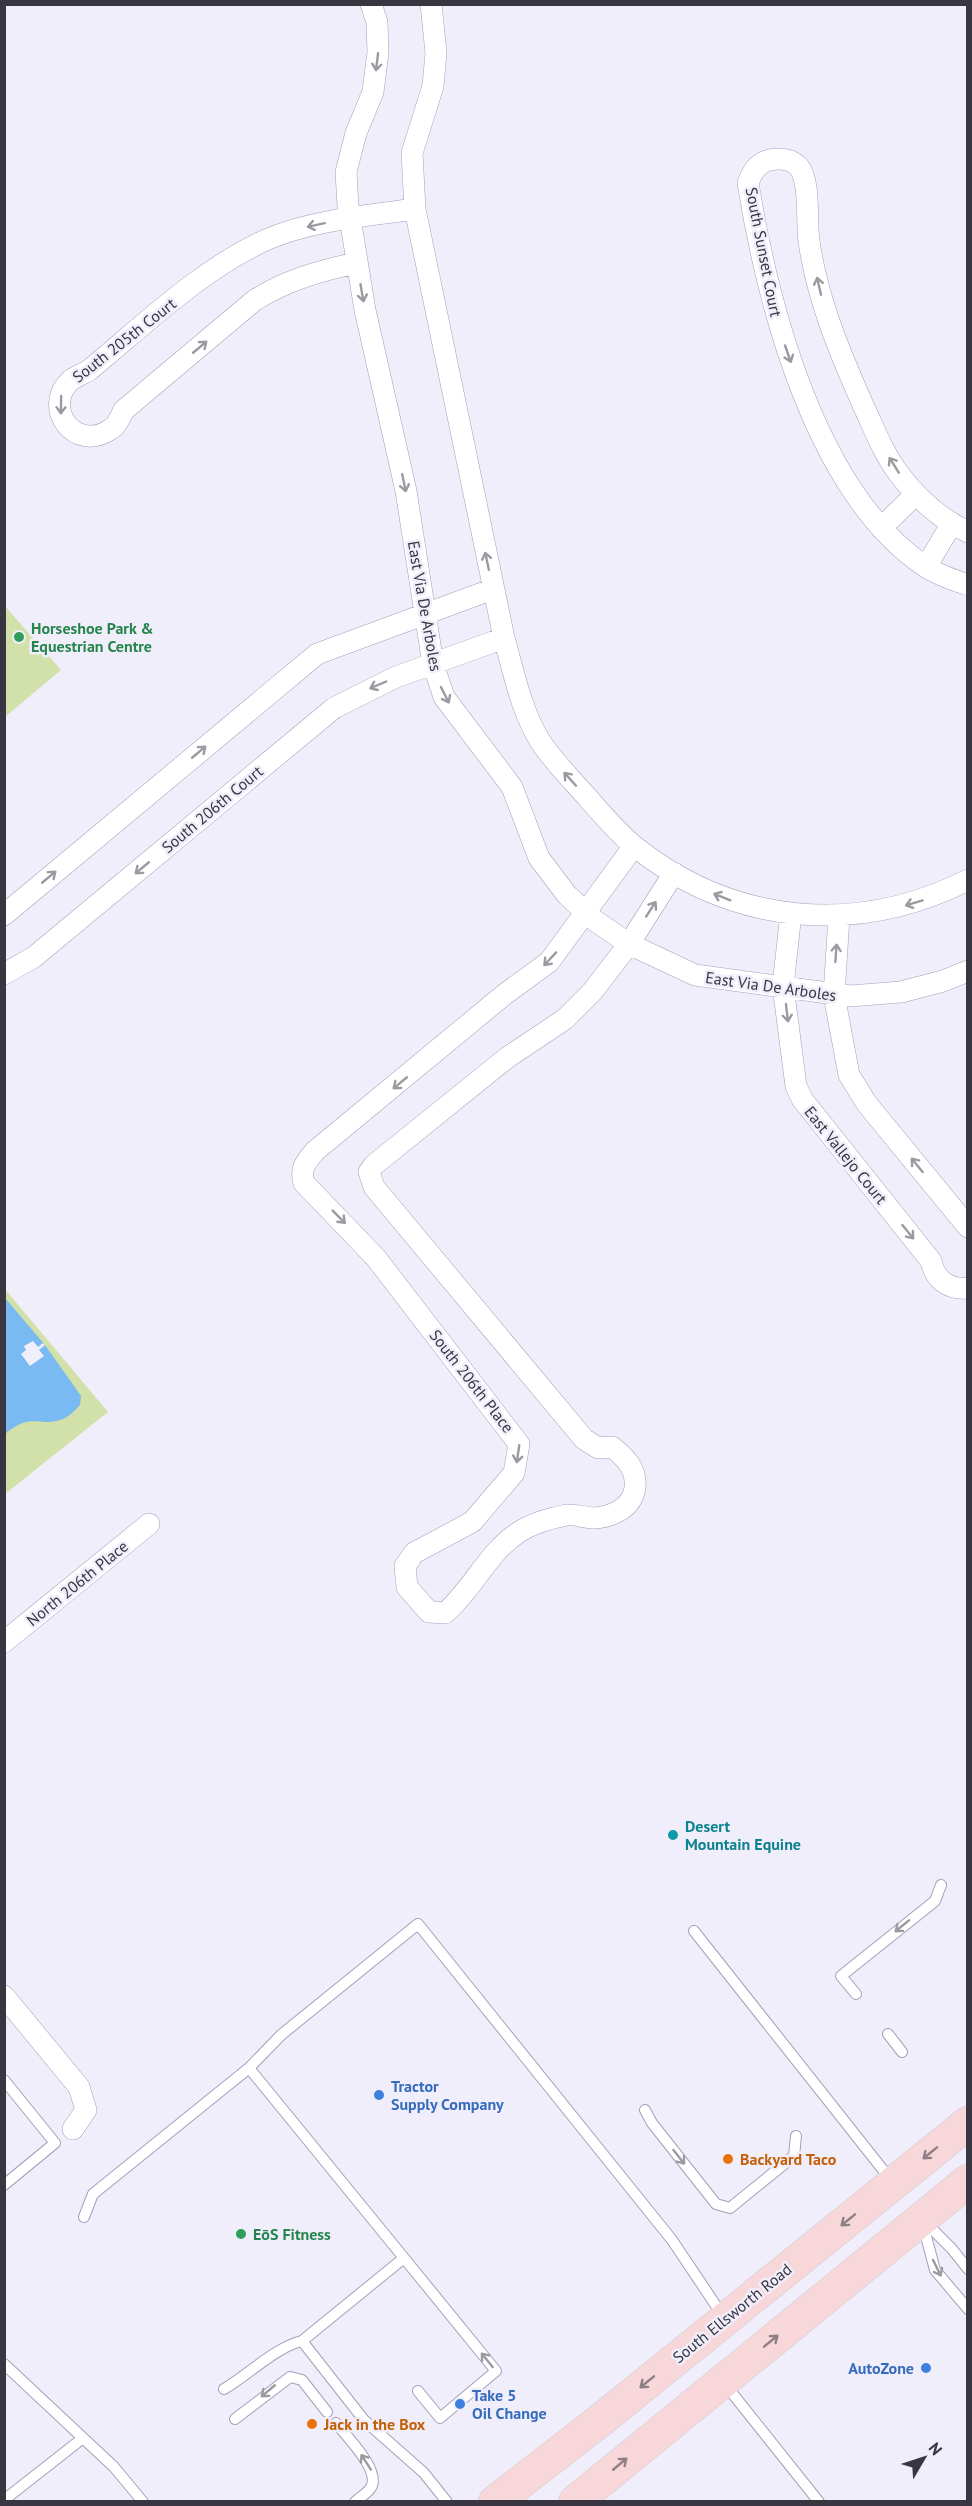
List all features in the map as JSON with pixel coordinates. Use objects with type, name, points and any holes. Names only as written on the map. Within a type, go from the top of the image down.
[{"type":"main road","name":"South Ellsworth Road","points":[[495,2502],[968,2123]]},
{"type":"main road","points":[[575,2502],[968,2181]]},
{"type":"main road","points":[[893,2183],[921,2219]]},
{"type":"street","name":"East Via De Arboles","points":[[371,4],[377,22],[378,52],[373,92],[356,133],[346,172],[350,218],[356,263],[406,491],[433,664],[444,697],[513,787],[539,858],[567,895],[585,912],[628,944],[695,975],[731,982],[783,986],[850,996],[901,992],[943,981],[968,971]]},
{"type":"street","points":[[431,4],[436,53],[433,86],[412,153],[415,209],[504,638],[522,704],[540,741],[570,778],[634,846],[674,873],[728,899],[791,913],[838,917],[903,906],[937,896],[968,880]]},
{"type":"street","name":"South Sunset Court","points":[[960,527],[916,494],[898,473],[882,445],[834,338],[820,293],[809,242],[807,182],[798,166],[785,159],[771,160],[757,166],[748,183],[776,317],[798,381],[824,438],[856,495],[881,528],[926,567],[968,585]]},
{"type":"street","name":"South 205th Court","points":[[356,263],[308,274],[277,286],[255,300],[124,410],[113,429],[91,438],[71,432],[60,416],[61,395],[71,381],[88,371],[236,254],[291,231],[350,218],[415,209]]},
{"type":"street","points":[[881,528],[916,494]]},
{"type":"street","points":[[926,567],[960,527]]},
{"type":"street","points":[[4,915],[317,654],[493,589]]},
{"type":"street","points":[[433,664],[504,638]]},
{"type":"street","name":"South 206th Court","points":[[4,974],[34,957],[333,708],[371,687],[433,664]]},
{"type":"street","points":[[585,912],[634,846]]},
{"type":"street","points":[[628,944],[674,873]]},
{"type":"street","name":"South 206th Place","points":[[585,912],[549,962],[505,994],[315,1151],[304,1163],[301,1171],[304,1183],[376,1258],[519,1444],[514,1473],[472,1522],[414,1553],[405,1566],[407,1587],[429,1612],[445,1612],[453,1606],[480,1575],[486,1560],[518,1532],[535,1523],[568,1515],[593,1518],[624,1509],[634,1495],[636,1477],[626,1458],[612,1447],[598,1448],[584,1439],[379,1193],[369,1172],[374,1165],[508,1057],[565,1018],[592,992],[628,944]]},
{"type":"street","name":"East Vallejo Court","points":[[791,913],[783,986],[796,1086],[802,1099],[932,1261],[939,1280],[953,1288],[968,1288]]},
{"type":"street","points":[[838,917],[834,995],[839,1032],[854,1087],[968,1227]]},
{"type":"street","name":"North 206th Place","points":[[4,1642],[149,1524]]},
{"type":"street","points":[[4,1996],[79,2087],[86,2110],[72,2129]]},
{"type":"lane","points":[[856,1994],[841,1976],[934,1901],[941,1885]]},
{"type":"lane","points":[[84,2217],[93,2194],[249,2068],[281,2035],[418,1924],[672,2240],[725,2319]]},
{"type":"lane","points":[[694,1931],[893,2183]]},
{"type":"lane","points":[[888,2034],[902,2052]]},
{"type":"lane","points":[[249,2068],[496,2372],[440,2418],[418,2391]]},
{"type":"lane","points":[[4,2080],[55,2142]]},
{"type":"lane","points":[[645,2110],[652,2123],[716,2204],[730,2208],[794,2156],[796,2136]]},
{"type":"lane","points":[[4,2184],[72,2129]]},
{"type":"lane","points":[[921,2219],[952,2249],[968,2269]]},
{"type":"lane","points":[[921,2219],[935,2270],[968,2310]]},
{"type":"lane","points":[[224,2389],[290,2344],[302,2341],[404,2258]]},
{"type":"lane","points":[[302,2341],[364,2420],[424,2473],[447,2502]]},
{"type":"lane","points":[[4,2364],[114,2467],[143,2502]]},
{"type":"lane","points":[[235,2419],[280,2381],[290,2377],[302,2380],[327,2412]]},
{"type":"lane","points":[[722,2380],[819,2502]]},
{"type":"lane","points":[[336,2423],[368,2464],[374,2476],[371,2488],[355,2502]]},
{"type":"lane","points":[[4,2500],[83,2438]]},
{"type":"green space","name":"Horseshoe Park & Equestrian Centre","points":[[4,605],[61,670],[5,717],[4,717]]},
{"type":"green space","points":[[4,1288],[108,1412],[5,1494],[4,1494]]},
{"type":"water","points":[[5,1298],[45,1345],[81,1396],[80,1405],[63,1419],[52,1422],[28,1422],[14,1427],[5,1434]]},
{"type":"pier","points":[[33,1341],[38,1347],[43,1343],[45,1345],[39,1350],[44,1356],[30,1366],[21,1354],[26,1350],[24,1346]]},
{"type":"place","name":"Horseshoe Park & Equestrian Centre","points":[[19,637]]},
{"type":"place","name":"Desert Mountain Equine","points":[[673,1835]]},
{"type":"place","name":"Tractor Supply Company","points":[[379,2095]]},
{"type":"place","name":"Backyard Taco","points":[[728,2159]]},
{"type":"place","name":"EōS Fitness","points":[[241,2234]]},
{"type":"place","name":"AutoZone","points":[[926,2368]]},
{"type":"place","name":"Take 5 Oil Change","points":[[460,2404]]},
{"type":"place","name":"Jack in the Box","points":[[312,2424]]}]
